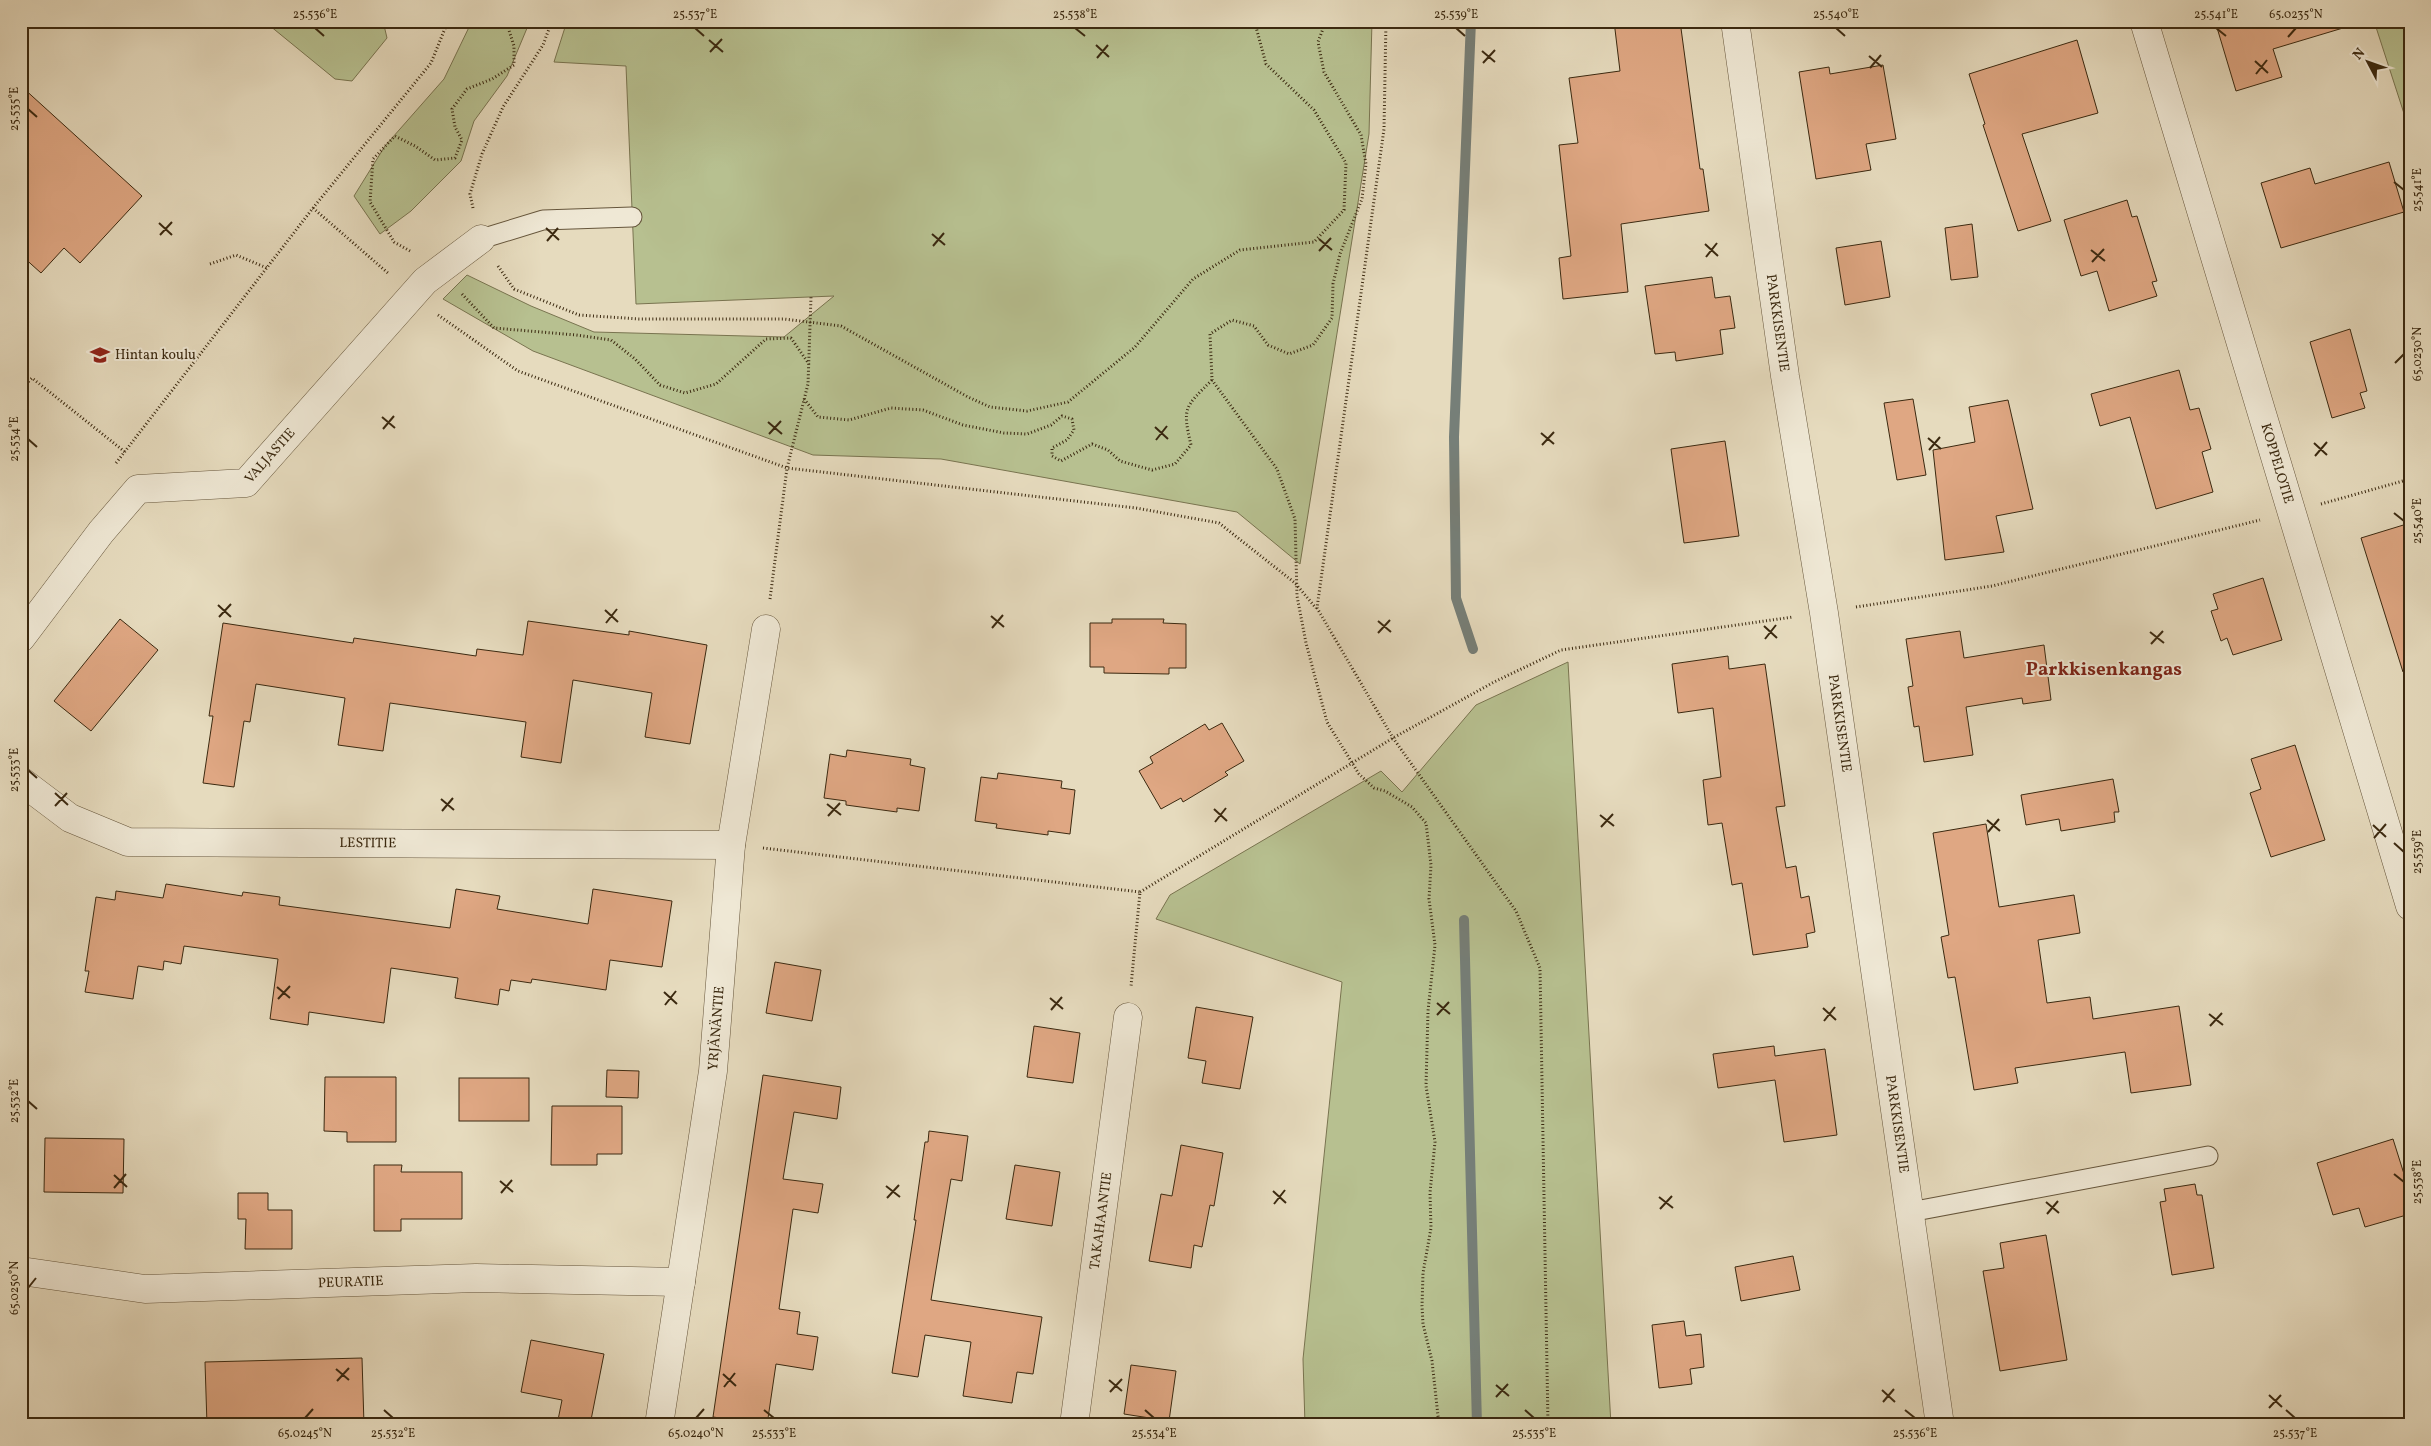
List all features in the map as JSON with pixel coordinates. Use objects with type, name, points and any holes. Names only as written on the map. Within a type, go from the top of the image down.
[{"type":"street","name":"PARKKISENTIE","points":[[1735,21],[1785,376],[1824,612],[1940,1425]]},
{"type":"street","name":"KOPPELOTIE","points":[[2144,21],[2410,906]]},
{"type":"street","name":"VALJASTIE","points":[[21,638],[100,532],[138,489],[246,483],[370,346],[425,281],[482,239]]},
{"type":"street","name":"YRJÄNÄNTIE","points":[[659,1425],[713,1071],[731,845],[766,630]]},
{"type":"street","name":"LESTITIE","points":[[21,781],[70,818],[128,842],[731,845]]},
{"type":"street","name":"TAKAHAANTIE","points":[[1074,1425],[1128,1016]]},
{"type":"street","name":"PEURATIE","points":[[21,1271],[145,1289],[476,1278],[681,1282]]},
{"type":"lane","points":[[482,239],[543,220],[632,217]]},
{"type":"lane","points":[[1910,1212],[2208,1156]]},
{"type":"path","points":[[113,467],[313,208],[432,63],[448,21]]},
{"type":"path","points":[[552,21],[543,45],[503,107],[482,154],[470,194],[482,239],[514,289],[578,316],[639,319],[784,319],[841,326],[968,398],[990,408],[1027,411],[1068,402],[1135,347],[1193,279],[1240,250],[1314,242],[1344,210],[1346,163],[1314,110],[1266,64],[1256,27],[1257,21]]},
{"type":"path","points":[[1326,21],[1318,42],[1324,72],[1361,135],[1366,164],[1362,199],[1340,254],[1333,284],[1332,318],[1313,345],[1289,354],[1268,345],[1254,326],[1232,320],[1210,334],[1212,380],[1277,469],[1295,519],[1295,583],[1306,643],[1327,722],[1359,774],[1374,788],[1385,791],[1412,807],[1426,823],[1431,865],[1429,899],[1435,945],[1428,1012],[1426,1086],[1435,1142],[1430,1192],[1431,1228],[1423,1273],[1422,1306],[1423,1324],[1432,1361],[1439,1425]]},
{"type":"path","points":[[1317,608],[1384,129],[1386,21]]},
{"type":"path","points":[[313,208],[412,295],[518,370],[786,468],[1136,508],[1219,523],[1295,583],[1317,608],[1393,738],[1516,911],[1540,968],[1548,1425]]},
{"type":"path","points":[[210,264],[236,255],[267,268]]},
{"type":"path","points":[[766,630],[786,468],[808,384],[811,297]]},
{"type":"path","points":[[21,389],[32,378],[125,452]]},
{"type":"path","points":[[804,399],[818,418],[849,420],[892,408],[923,410],[963,425],[1004,433],[1027,434],[1051,425],[1062,416],[1072,420],[1074,430],[1067,440],[1052,448],[1052,456],[1061,461],[1092,444],[1108,450],[1120,461],[1152,470],[1175,464],[1191,445],[1186,422],[1190,403],[1212,380]]},
{"type":"path","points":[[731,845],[1140,892],[1393,738],[1494,682],[1561,650],[1992,586],[2291,512],[2410,479]]},
{"type":"path","points":[[1128,1016],[1140,892]]},
{"type":"green space","points":[[264,21],[383,21],[387,38],[352,81],[335,79]]},
{"type":"green space","points":[[472,21],[530,21],[507,76],[474,121],[461,161],[411,211],[380,234],[354,196],[385,146],[444,79]]},
{"type":"green space","points":[[567,21],[1372,21],[1369,134],[1300,564],[1237,512],[941,459],[813,455],[533,351],[443,299],[467,275],[531,306],[594,332],[784,337],[834,296],[636,304],[626,66],[554,62]]},
{"type":"green space","points":[[2374,21],[2410,21],[2410,132]]},
{"type":"green space","points":[[1568,662],[1611,1425],[1305,1425],[1303,1359],[1342,982],[1156,919],[1170,895],[1381,771],[1402,792],[1476,705]]},
{"type":"building","points":[[1614,21],[1680,21],[1700,169],[1703,169],[1709,211],[1621,224],[1628,292],[1563,299],[1559,258],[1571,256],[1559,145],[1578,143],[1569,78],[1620,71]]},
{"type":"building","points":[[2215,21],[2342,21],[2343,28],[2273,49],[2282,77],[2236,91]]},
{"type":"building","points":[[2077,40],[2098,113],[2022,134],[2051,221],[2018,231],[1983,125],[1985,124],[1969,74]]},
{"type":"building","points":[[1883,65],[1896,139],[1866,144],[1871,170],[1816,179],[1799,72],[1829,67],[1830,74]]},
{"type":"building","points":[[21,86],[142,196],[80,263],[64,248],[41,273],[21,255]]},
{"type":"building","points":[[2389,162],[2404,212],[2281,248],[2261,183],[2310,168],[2315,184]]},
{"type":"building","points":[[2127,200],[2132,217],[2137,216],[2157,281],[2152,282],[2157,296],[2109,311],[2097,271],[2081,276],[2064,220]]},
{"type":"building","points":[[1972,224],[1978,277],[1951,280],[1945,228]]},
{"type":"building","points":[[1881,241],[1890,297],[1845,305],[1836,248]]},
{"type":"building","points":[[1712,277],[1715,298],[1730,296],[1735,328],[1720,330],[1723,354],[1676,361],[1675,352],[1655,354],[1645,286]]},
{"type":"building","points":[[2350,329],[2367,391],[2360,393],[2365,408],[2332,418],[2310,342]]},
{"type":"building","points":[[2179,370],[2190,410],[2199,408],[2211,449],[2202,452],[2213,492],[2156,509],[2130,417],[2100,426],[2091,394]]},
{"type":"building","points":[[1913,399],[1926,475],[1897,480],[1884,403]]},
{"type":"building","points":[[2008,400],[2033,509],[1996,516],[2004,552],[1945,560],[1933,450],[1975,442],[1969,407]]},
{"type":"building","points":[[1725,441],[1739,536],[1684,543],[1671,449]]},
{"type":"building","points":[[2410,523],[2410,671],[2403,672],[2361,538]]},
{"type":"building","points":[[2263,578],[2282,640],[2233,655],[2227,638],[2221,641],[2211,611],[2218,609],[2213,594]]},
{"type":"building","points":[[120,619],[158,650],[91,731],[54,701]]},
{"type":"building","points":[[1112,619],[1164,619],[1163,623],[1186,624],[1186,668],[1169,668],[1169,674],[1104,673],[1104,667],[1090,667],[1090,623],[1112,623]]},
{"type":"building","points":[[528,621],[629,635],[629,631],[707,645],[690,744],[645,737],[652,693],[573,680],[561,763],[521,757],[526,722],[390,703],[383,751],[338,745],[345,698],[256,684],[250,722],[244,721],[234,787],[203,783],[213,716],[209,716],[223,623],[353,643],[354,638],[476,656],[477,649],[523,655]]},
{"type":"building","points":[[1960,631],[1964,658],[2044,645],[2051,700],[2023,704],[2022,698],[1966,707],[1973,755],[1924,762],[1919,726],[1914,727],[1908,687],[1913,686],[1906,639]]},
{"type":"building","points":[[1728,656],[1729,669],[1765,664],[1785,806],[1776,807],[1786,868],[1796,866],[1801,898],[1809,896],[1815,932],[1806,934],[1808,947],[1753,955],[1742,883],[1732,885],[1722,823],[1708,825],[1703,780],[1721,777],[1713,708],[1678,713],[1672,664]]},
{"type":"building","points":[[1222,723],[1244,761],[1225,772],[1228,775],[1183,802],[1181,798],[1161,809],[1139,771],[1153,763],[1150,757],[1205,724],[1209,730]]},
{"type":"building","points":[[2295,745],[2325,840],[2271,857],[2250,793],[2261,789],[2251,759]]},
{"type":"building","points":[[847,750],[911,759],[910,765],[925,768],[919,811],[897,808],[897,812],[846,805],[846,801],[824,798],[830,754],[846,757]]},
{"type":"building","points":[[998,773],[1062,781],[1061,788],[1075,790],[1070,834],[1048,831],[1048,835],[996,828],[997,824],[975,821],[981,777],[997,779]]},
{"type":"building","points":[[2113,779],[2119,812],[2114,812],[2115,822],[2061,831],[2059,819],[2026,825],[2021,795]]},
{"type":"building","points":[[1986,824],[1999,907],[2074,895],[2080,933],[2038,940],[2047,1003],[2090,997],[2093,1019],[2179,1006],[2191,1085],[2131,1093],[2125,1052],[2015,1068],[2018,1083],[1974,1090],[1955,977],[1948,978],[1941,937],[1949,935],[1933,833]]},
{"type":"building","points":[[166,884],[242,896],[243,892],[280,897],[279,905],[450,928],[456,889],[500,896],[497,909],[588,924],[593,889],[672,901],[662,967],[610,960],[606,990],[532,979],[531,983],[511,980],[509,991],[500,989],[498,1005],[455,998],[458,978],[391,968],[384,1023],[309,1012],[308,1025],[270,1019],[278,959],[184,946],[181,964],[164,961],[163,970],[138,966],[133,999],[85,992],[89,971],[85,971],[96,897],[115,900],[116,891],[163,898]]},
{"type":"building","points":[[775,962],[821,970],[812,1021],[766,1013]]},
{"type":"building","points":[[1196,1007],[1253,1017],[1240,1089],[1202,1083],[1206,1061],[1188,1058]]},
{"type":"building","points":[[1034,1026],[1080,1033],[1073,1083],[1027,1077]]},
{"type":"building","points":[[1774,1046],[1775,1056],[1825,1049],[1837,1135],[1784,1142],[1775,1080],[1718,1088],[1713,1054]]},
{"type":"building","points":[[607,1070],[639,1071],[638,1098],[606,1097]]},
{"type":"building","points":[[763,1075],[841,1087],[837,1119],[794,1112],[783,1179],[823,1184],[818,1213],[793,1209],[779,1309],[800,1312],[797,1334],[818,1337],[813,1370],[776,1364],[767,1425],[713,1417]]},
{"type":"building","points":[[325,1077],[396,1077],[396,1142],[347,1142],[347,1132],[324,1131]]},
{"type":"building","points":[[459,1078],[529,1078],[529,1121],[459,1121]]},
{"type":"building","points":[[552,1106],[622,1106],[622,1154],[597,1154],[597,1165],[551,1165]]},
{"type":"building","points":[[929,1131],[968,1136],[962,1181],[951,1179],[931,1300],[1042,1317],[1033,1374],[1017,1372],[1012,1403],[963,1396],[971,1342],[925,1335],[918,1377],[892,1373],[916,1220],[914,1220],[925,1142],[928,1142]]},
{"type":"building","points":[[45,1138],[124,1139],[123,1193],[44,1192]]},
{"type":"building","points":[[2393,1139],[2410,1193],[2410,1214],[2365,1227],[2359,1208],[2333,1215],[2317,1163]]},
{"type":"building","points":[[1181,1145],[1223,1153],[1214,1206],[1210,1205],[1202,1247],[1194,1245],[1191,1268],[1149,1261],[1161,1194],[1172,1196]]},
{"type":"building","points":[[374,1165],[402,1165],[401,1172],[462,1172],[462,1219],[401,1219],[401,1231],[374,1231]]},
{"type":"building","points":[[1015,1165],[1060,1172],[1052,1226],[1006,1219]]},
{"type":"building","points":[[2195,1184],[2197,1195],[2202,1195],[2214,1268],[2172,1275],[2160,1202],[2166,1201],[2164,1189]]},
{"type":"building","points":[[238,1193],[268,1193],[268,1210],[292,1210],[292,1249],[245,1249],[246,1219],[238,1219]]},
{"type":"building","points":[[2046,1235],[2067,1360],[2000,1371],[1983,1271],[2004,1268],[2000,1243]]},
{"type":"building","points":[[1793,1256],[1800,1290],[1741,1301],[1735,1267]]},
{"type":"building","points":[[1684,1321],[1686,1336],[1701,1334],[1704,1367],[1690,1369],[1692,1384],[1659,1388],[1652,1325]]},
{"type":"building","points":[[531,1340],[604,1354],[590,1425],[557,1425],[562,1400],[521,1392]]},
{"type":"building","points":[[362,1358],[364,1425],[207,1425],[205,1362]]},
{"type":"building","points":[[1131,1365],[1176,1371],[1169,1421],[1124,1414]]},
{"type":"waterway","points":[[1471,21],[1454,437],[1456,598],[1473,649]]},
{"type":"waterway","points":[[1464,920],[1477,1425]]},
{"type":"place","name":"Hintan koulu","points":[[100,355]]},
{"type":"district","name":"Parkkisenkangas","points":[[2104,670]]}]
